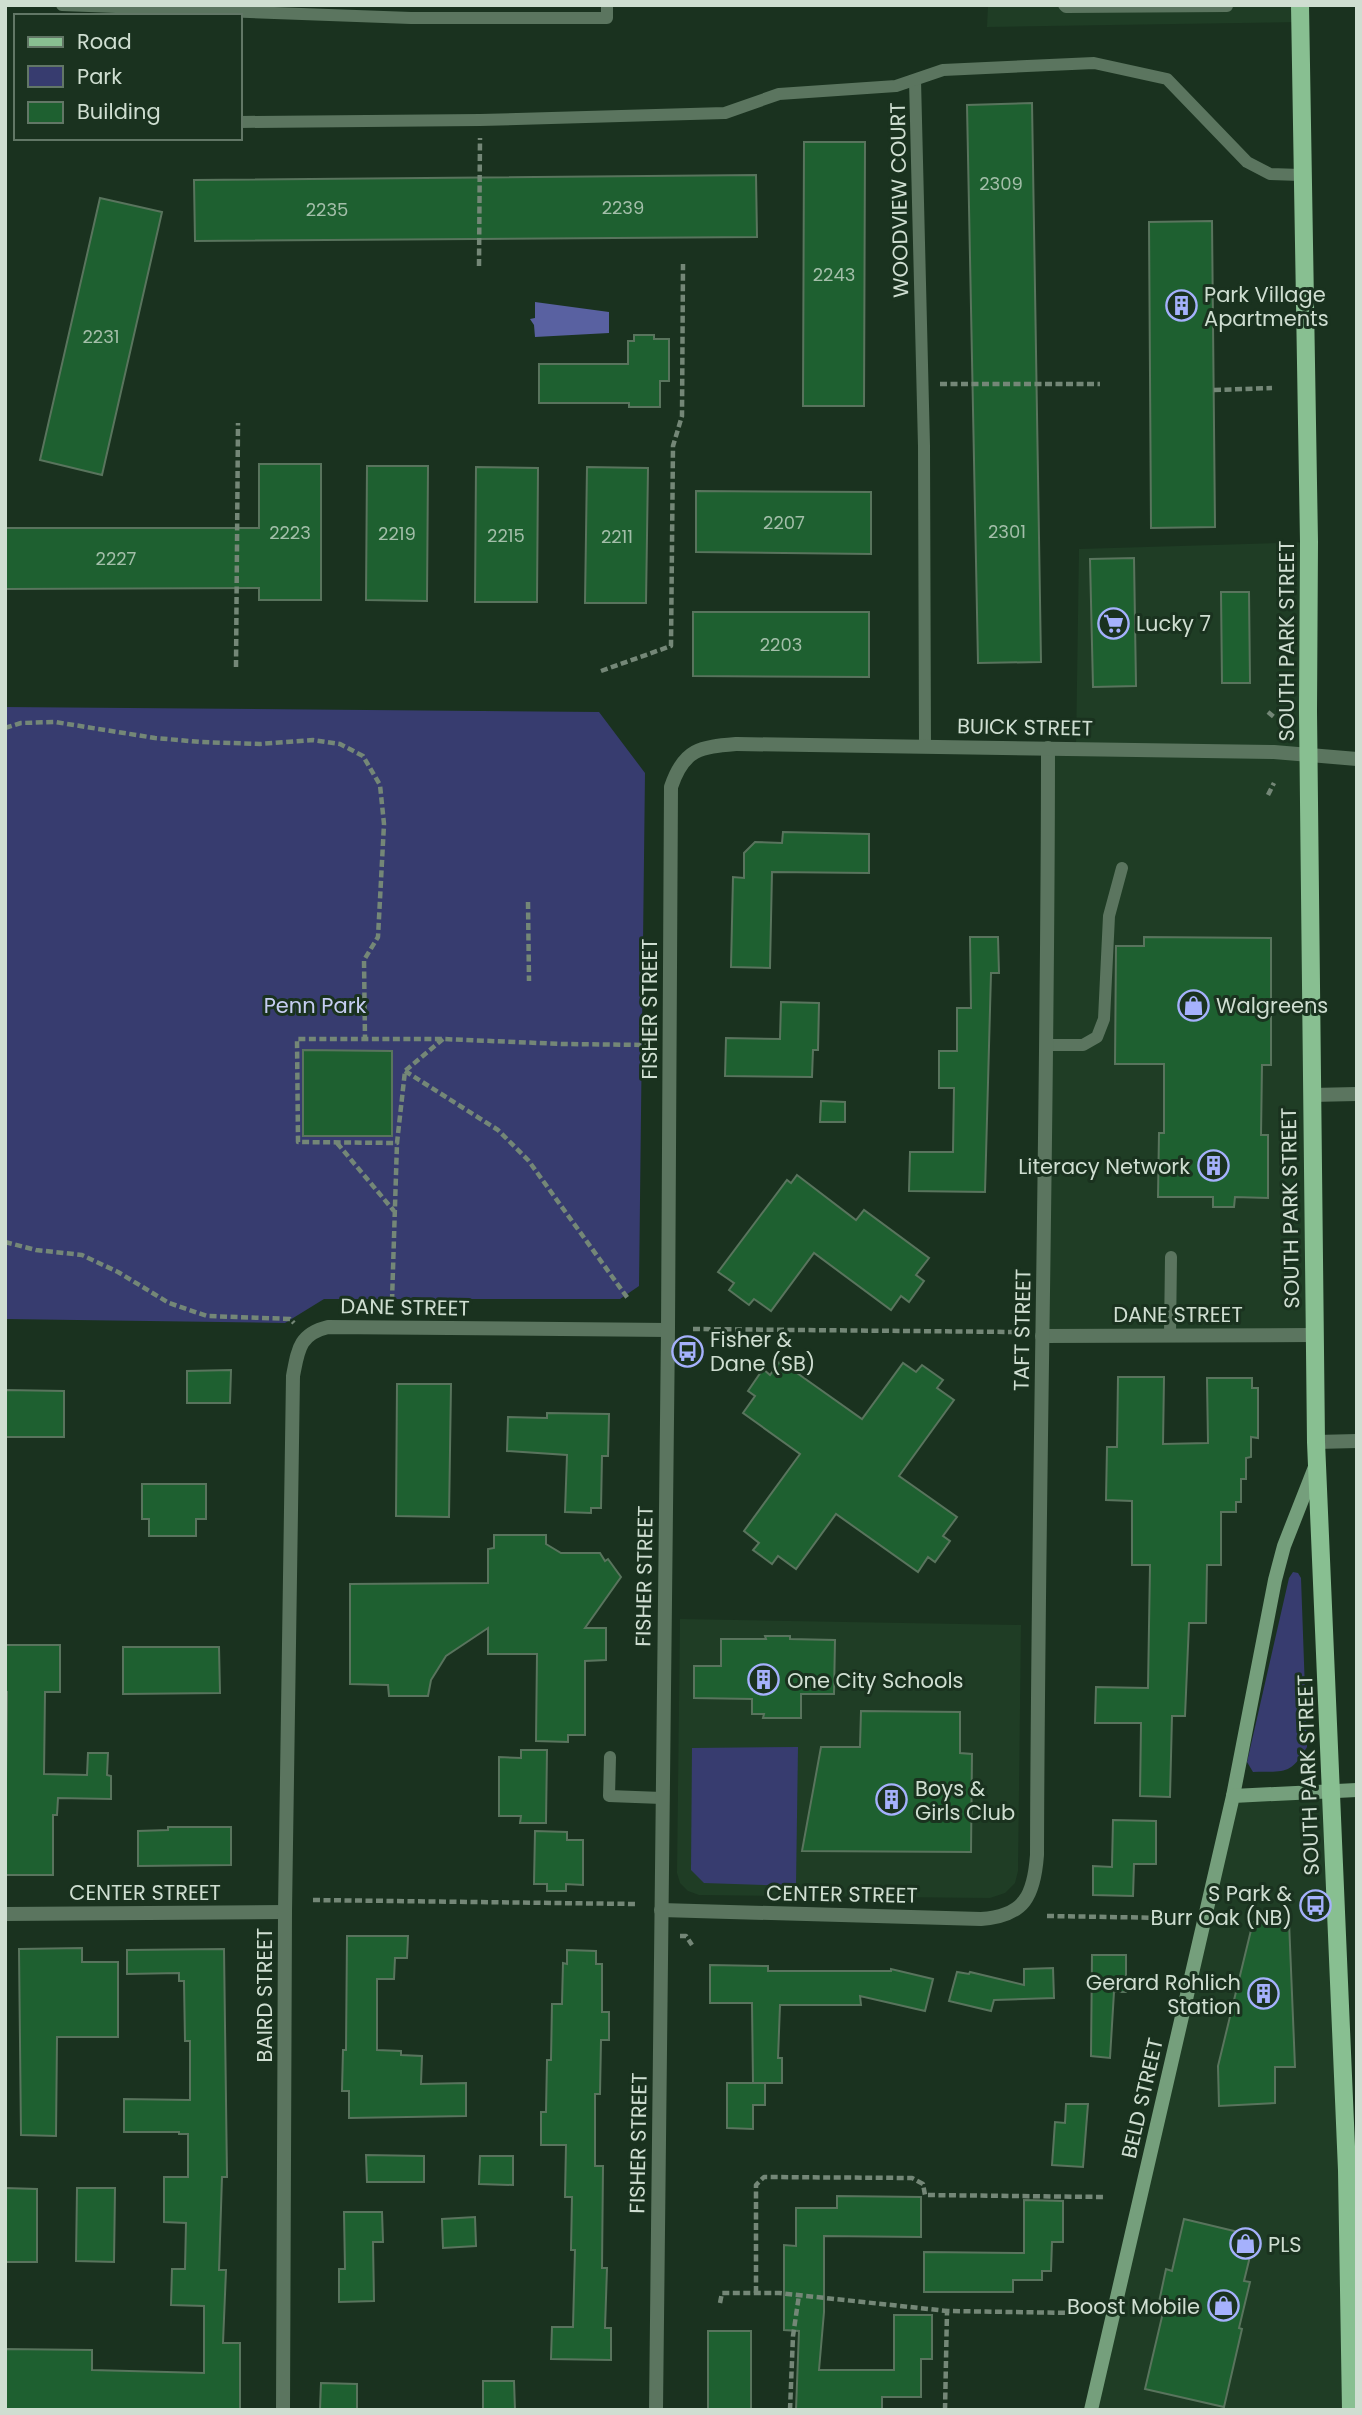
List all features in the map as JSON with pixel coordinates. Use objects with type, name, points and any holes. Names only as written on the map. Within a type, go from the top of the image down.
[{"type":"main road","name":"SOUTH PARK STREET","points":[[1300,5],[1309,542],[1311,1095],[1316,1441],[1352,2170],[1351,2410]]},
{"type":"street","name":"BUICK STREET","points":[[694,751],[704,747],[737,744],[925,746],[1274,752],[1357,759]]},
{"type":"street","name":"TAFT STREET","points":[[1020,1907],[1033,1887],[1037,1855],[1048,748]]},
{"type":"street","name":"FISHER STREET","points":[[656,2410],[671,787],[676,772],[694,751]]},
{"type":"street","points":[[1311,1095],[1357,1094]]},
{"type":"street","name":"DANE STREET","points":[[291,1580],[293,1376],[299,1346],[317,1329],[668,1330]]},
{"type":"street","name":"DANE STREET","points":[[1042,1336],[1314,1335]]},
{"type":"street","points":[[1316,1441],[1357,1441]]},
{"type":"street","name":"BELD STREET","points":[[1091,2410],[1233,1796],[1275,1580],[1284,1546],[1317,1462]]},
{"type":"street","name":"BAIRD STREET","points":[[283,2410],[285,1912],[291,1580]]},
{"type":"street","points":[[1233,1796],[1357,1790]]},
{"type":"street","name":"CENTER STREET","points":[[661,1910],[981,1919],[1020,1907]]},
{"type":"street","name":"CENTER STREET","points":[[5,1914],[285,1912]]},
{"type":"lane","points":[[62,5],[410,12],[607,11]]},
{"type":"lane","points":[[1064,5],[1227,6]]},
{"type":"lane","points":[[915,80],[943,69],[1094,63],[1167,79],[1247,162],[1270,174],[1301,175]]},
{"type":"lane","name":"WOODVIEW COURT","points":[[242,122],[480,120],[726,113],[779,94],[896,86],[915,80],[922,384],[925,746]]},
{"type":"lane","points":[[1046,1045],[1083,1045],[1097,1037],[1104,1019],[1109,916],[1122,868]]},
{"type":"lane","points":[[1170,1335],[1171,1257]]},
{"type":"lane","points":[[610,1757],[609,1796],[662,1798]]},
{"type":"path","points":[[479,266],[480,120]]},
{"type":"path","points":[[601,671],[671,646],[673,440],[682,416],[683,264]]},
{"type":"path","points":[[922,384],[1100,384]]},
{"type":"path","points":[[1214,390],[1272,388]]},
{"type":"path","points":[[236,667],[238,423]]},
{"type":"path","points":[[1268,712],[1274,717]]},
{"type":"path","points":[[5,728],[21,723],[55,722],[155,738],[201,742],[260,744],[313,740],[340,744],[363,756],[380,785],[384,824],[378,937],[364,960],[365,1039]]},
{"type":"path","points":[[1268,795],[1274,783]]},
{"type":"path","points":[[528,902],[529,981]]},
{"type":"path","points":[[397,1143],[298,1142],[297,1038],[443,1039],[670,1046]]},
{"type":"path","points":[[392,1301],[397,1143],[405,1071],[443,1039]]},
{"type":"path","points":[[405,1071],[498,1130],[528,1160],[629,1300]]},
{"type":"path","points":[[337,1143],[394,1212]]},
{"type":"path","points":[[5,1242],[36,1250],[82,1255],[118,1272],[169,1303],[207,1316],[290,1319]]},
{"type":"path","points":[[693,1329],[1015,1332]]},
{"type":"path","points":[[313,1900],[635,1904]]},
{"type":"path","points":[[1047,1916],[1171,1918]]},
{"type":"path","points":[[755,2293],[756,2185],[764,2177],[912,2179],[925,2186],[925,2195],[1105,2197]]},
{"type":"path","points":[[720,2303],[722,2293],[755,2293],[799,2295],[947,2311],[1077,2314]]},
{"type":"path","points":[[790,2410],[793,2336],[799,2295]]},
{"type":"path","points":[[946,2410],[947,2311]]},
{"type":"shaded area","points":[[988,5],[1300,5],[1300,22],[987,27]]},
{"type":"shaded area","points":[[535,302],[609,312],[609,333],[535,337],[534,325],[530,319],[535,318]]},
{"type":"shaded area","points":[[1309,542],[1314,1335],[1042,1336],[1048,748],[1076,748],[1079,549]]},
{"type":"shaded area","points":[[680,1619],[1021,1625],[1018,1871],[1015,1883],[1005,1893],[990,1898],[699,1895],[688,1891],[680,1883],[677,1873]]},
{"type":"shaded area","points":[[1332,1791],[1351,2410],[1091,2410],[1233,1796]]},
{"type":"green space","name":"Penn Park","points":[[5,707],[599,712],[645,773],[639,1286],[620,1299],[324,1299],[285,1323],[5,1319]]},
{"type":"green space","points":[[1293,1572],[1298,1573],[1301,1578],[1307,1747],[1296,1763],[1285,1770],[1253,1772],[1247,1762],[1289,1578]]},
{"type":"green space","points":[[798,1747],[796,1886],[704,1883],[691,1870],[692,1748]]},
{"type":"building","points":[[1032,103],[1041,662],[978,663],[967,105]]},
{"type":"building","points":[[804,142],[865,142],[864,406],[803,406]]},
{"type":"building","points":[[756,175],[757,237],[195,241],[194,180]]},
{"type":"building","points":[[100,198],[162,212],[102,475],[40,460]]},
{"type":"building","name":"Park Village Apartments","points":[[1212,221],[1215,527],[1151,528],[1149,222]]},
{"type":"building","points":[[634,335],[654,335],[654,339],[669,339],[669,381],[660,381],[660,407],[629,407],[629,403],[539,403],[539,364],[628,364],[628,341],[634,341]]},
{"type":"building","points":[[259,464],[321,464],[321,600],[259,600],[259,588],[5,589],[5,528],[259,528]]},
{"type":"building","points":[[367,466],[428,466],[427,601],[366,600]]},
{"type":"building","points":[[476,467],[538,468],[537,602],[475,602]]},
{"type":"building","points":[[587,467],[648,468],[646,603],[585,603]]},
{"type":"building","points":[[696,491],[871,492],[871,554],[696,552]]},
{"type":"building","name":"Lucky 7","points":[[1134,558],[1136,686],[1093,687],[1090,559]]},
{"type":"building","name":"Lucky 7","points":[[1221,592],[1249,592],[1250,683],[1222,683]]},
{"type":"building","points":[[693,612],[869,612],[869,677],[693,676]]},
{"type":"building","points":[[783,832],[869,834],[869,873],[772,872],[770,968],[731,967],[733,877],[744,878],[744,853],[755,842],[782,843]]},
{"type":"building","points":[[970,937],[998,937],[999,973],[991,973],[985,1192],[909,1191],[910,1152],[953,1152],[954,1088],[939,1088],[939,1051],[957,1051],[957,1008],[971,1008]]},
{"type":"building","points":[[1144,937],[1271,938],[1271,1065],[1262,1065],[1261,1135],[1268,1135],[1268,1198],[1235,1197],[1234,1207],[1213,1207],[1213,1197],[1158,1197],[1159,1133],[1164,1133],[1164,1064],[1115,1064],[1116,946],[1144,946]]},
{"type":"building","points":[[781,1002],[819,1003],[818,1050],[813,1050],[812,1077],[725,1076],[726,1038],[780,1039]]},
{"type":"building","points":[[303,1050],[392,1051],[392,1136],[303,1136]]},
{"type":"building","points":[[821,1101],[845,1102],[845,1122],[820,1122]]},
{"type":"building","points":[[797,1175],[856,1220],[864,1210],[929,1258],[916,1275],[924,1281],[909,1302],[901,1296],[891,1310],[814,1253],[771,1311],[754,1299],[749,1305],[729,1290],[734,1283],[718,1272],[787,1180],[791,1183]]},
{"type":"building","points":[[780,1361],[862,1419],[903,1363],[916,1372],[922,1365],[943,1380],[937,1388],[954,1400],[899,1476],[957,1517],[943,1536],[950,1541],[935,1562],[928,1557],[918,1572],[836,1514],[796,1569],[778,1556],[772,1564],[753,1550],[759,1543],[744,1531],[800,1454],[743,1413],[755,1396],[748,1391],[763,1369],[770,1375]]},
{"type":"building","points":[[231,1370],[230,1403],[187,1403],[187,1371]]},
{"type":"building","points":[[1118,1377],[1164,1377],[1163,1444],[1208,1443],[1207,1378],[1252,1378],[1252,1388],[1258,1388],[1258,1438],[1251,1437],[1251,1457],[1246,1458],[1246,1479],[1241,1479],[1241,1502],[1236,1502],[1236,1512],[1221,1512],[1221,1565],[1207,1565],[1206,1623],[1189,1623],[1185,1716],[1172,1716],[1170,1797],[1140,1796],[1141,1723],[1095,1723],[1096,1687],[1148,1688],[1150,1565],[1132,1565],[1132,1501],[1106,1500],[1107,1447],[1117,1447]]},
{"type":"building","points":[[397,1384],[451,1384],[449,1517],[396,1516]]},
{"type":"building","points":[[5,1390],[64,1391],[64,1437],[5,1437]]},
{"type":"building","points":[[547,1413],[609,1414],[608,1456],[602,1456],[601,1508],[591,1508],[591,1513],[565,1512],[567,1455],[507,1451],[508,1417],[547,1418]]},
{"type":"building","points":[[142,1484],[206,1484],[206,1519],[196,1519],[196,1536],[149,1536],[149,1519],[142,1519]]},
{"type":"building","points":[[494,1535],[546,1535],[546,1544],[561,1553],[600,1553],[621,1577],[585,1628],[606,1628],[606,1660],[585,1661],[585,1735],[568,1735],[568,1742],[536,1741],[537,1654],[488,1654],[488,1628],[446,1656],[431,1680],[428,1696],[389,1696],[388,1685],[350,1684],[350,1584],[488,1583],[488,1549],[494,1548]]},
{"type":"building","name":"One City Schools","points":[[765,1636],[835,1640],[834,1694],[801,1694],[801,1718],[763,1718],[764,1714],[752,1714],[752,1699],[694,1698],[694,1666],[721,1666],[721,1639],[766,1639]]},
{"type":"building","points":[[5,1645],[60,1645],[60,1692],[45,1692],[44,1774],[87,1775],[88,1753],[108,1753],[107,1775],[111,1776],[111,1799],[58,1798],[57,1815],[53,1815],[53,1875],[5,1875]]},
{"type":"building","points":[[123,1647],[219,1647],[220,1693],[123,1694]]},
{"type":"building","name":"Boys & Girls Club","points":[[861,1711],[960,1712],[960,1753],[972,1754],[971,1852],[802,1851],[821,1747],[860,1747]]},
{"type":"building","points":[[521,1750],[547,1750],[546,1823],[520,1823],[521,1816],[499,1816],[499,1757],[521,1758]]},
{"type":"building","points":[[1113,1820],[1156,1821],[1156,1864],[1134,1864],[1133,1896],[1093,1895],[1093,1866],[1112,1867]]},
{"type":"building","points":[[168,1827],[231,1827],[231,1865],[138,1866],[138,1831],[168,1830]]},
{"type":"building","points":[[535,1831],[567,1832],[567,1840],[583,1840],[583,1885],[566,1884],[566,1891],[547,1891],[547,1884],[534,1884]]},
{"type":"building","name":"Gerard Rohlich Station","points":[[1289,1921],[1295,2067],[1275,2067],[1275,2103],[1219,2106],[1218,2066],[1253,1922]]},
{"type":"building","points":[[347,1936],[408,1936],[407,1958],[395,1958],[394,1979],[377,1979],[377,2050],[401,2051],[401,2055],[422,2056],[421,2084],[466,2083],[466,2116],[349,2118],[349,2091],[342,2091],[343,2050],[346,2050]]},
{"type":"building","points":[[82,1948],[82,1962],[118,1962],[118,2037],[57,2037],[56,2136],[21,2135],[19,1949]]},
{"type":"building","points":[[224,1949],[227,2177],[222,2177],[219,2270],[226,2270],[223,2343],[240,2343],[240,2410],[5,2410],[5,2349],[92,2350],[92,2370],[204,2373],[204,2306],[171,2305],[172,2269],[185,2269],[186,2223],[164,2222],[164,2177],[188,2177],[188,2134],[124,2132],[124,2099],[190,2100],[190,2041],[185,2041],[184,1981],[179,1981],[179,1973],[127,1974],[127,1950]]},
{"type":"building","points":[[567,1950],[596,1951],[596,1964],[602,1964],[602,2012],[609,2012],[609,2040],[601,2040],[600,2094],[595,2094],[595,2166],[603,2166],[602,2268],[607,2268],[605,2328],[611,2328],[611,2360],[551,2359],[552,2327],[573,2327],[575,2250],[571,2250],[572,2197],[565,2197],[566,2145],[541,2145],[541,2112],[546,2112],[547,2060],[551,2060],[552,2004],[562,2004],[563,1963],[567,1964]]},
{"type":"building","points":[[1092,1955],[1126,1955],[1126,1992],[1114,1992],[1110,2058],[1091,2056]]},
{"type":"building","points":[[710,1965],[768,1966],[768,1971],[891,1969],[933,1979],[925,2011],[860,1996],[861,2005],[780,2005],[778,2058],[782,2058],[782,2083],[753,2083],[752,2003],[710,2003]]},
{"type":"building","points":[[1053,1968],[1054,1998],[994,2000],[991,2011],[949,2001],[957,1972],[970,1972],[1024,1985],[1024,1969]]},
{"type":"building","points":[[727,2083],[765,2083],[765,2105],[753,2105],[753,2129],[727,2128]]},
{"type":"building","points":[[1066,2104],[1088,2104],[1083,2167],[1052,2165],[1055,2122],[1065,2123]]},
{"type":"building","points":[[366,2155],[424,2156],[424,2182],[367,2182]]},
{"type":"building","points":[[480,2156],[513,2156],[513,2185],[479,2184]]},
{"type":"building","points":[[5,2188],[37,2189],[37,2262],[5,2262]]},
{"type":"building","points":[[77,2188],[115,2188],[114,2262],[76,2261]]},
{"type":"building","points":[[837,2196],[921,2197],[921,2237],[824,2236],[824,2312],[819,2370],[894,2370],[894,2315],[932,2315],[932,2359],[921,2359],[921,2397],[882,2397],[882,2409],[796,2410],[799,2331],[784,2330],[784,2245],[796,2246],[796,2208],[837,2208]]},
{"type":"building","points":[[1024,2200],[1063,2201],[1063,2242],[1052,2242],[1051,2271],[1042,2271],[1042,2280],[1013,2280],[1013,2292],[924,2292],[924,2252],[1024,2253]]},
{"type":"building","points":[[344,2212],[382,2212],[383,2242],[373,2242],[374,2301],[339,2302],[339,2269],[345,2269]]},
{"type":"building","points":[[475,2217],[476,2246],[443,2248],[442,2219]]},
{"type":"building","points":[[1184,2219],[1255,2236],[1244,2281],[1250,2282],[1239,2328],[1242,2329],[1224,2407],[1145,2389],[1165,2304],[1159,2302],[1166,2269],[1172,2271]]},
{"type":"building","points":[[708,2331],[751,2331],[751,2410],[708,2410]]},
{"type":"building","points":[[483,2381],[514,2381],[515,2410],[483,2410]]},
{"type":"building","points":[[321,2383],[357,2384],[357,2410],[320,2410]]},
{"type":"place","name":"Park Village Apartments","points":[[1181,306]]},
{"type":"place","name":"Lucky 7","points":[[1113,623]]},
{"type":"place","name":"Walgreens","points":[[1193,1005]]},
{"type":"place","name":"Literacy Network","points":[[1213,1166]]},
{"type":"place","name":"Fisher & Dane (SB)","points":[[687,1351]]},
{"type":"place","name":"One City Schools","points":[[764,1680]]},
{"type":"place","name":"Boys & Girls Club","points":[[892,1800]]},
{"type":"place","name":"S Park & Burr Oak (NB)","points":[[1315,1905]]},
{"type":"place","name":"Gerard Rohlich Station","points":[[1264,1994]]},
{"type":"place","name":"PLS","points":[[1245,2244]]},
{"type":"place","name":"Boost Mobile","points":[[1223,2306]]}]
